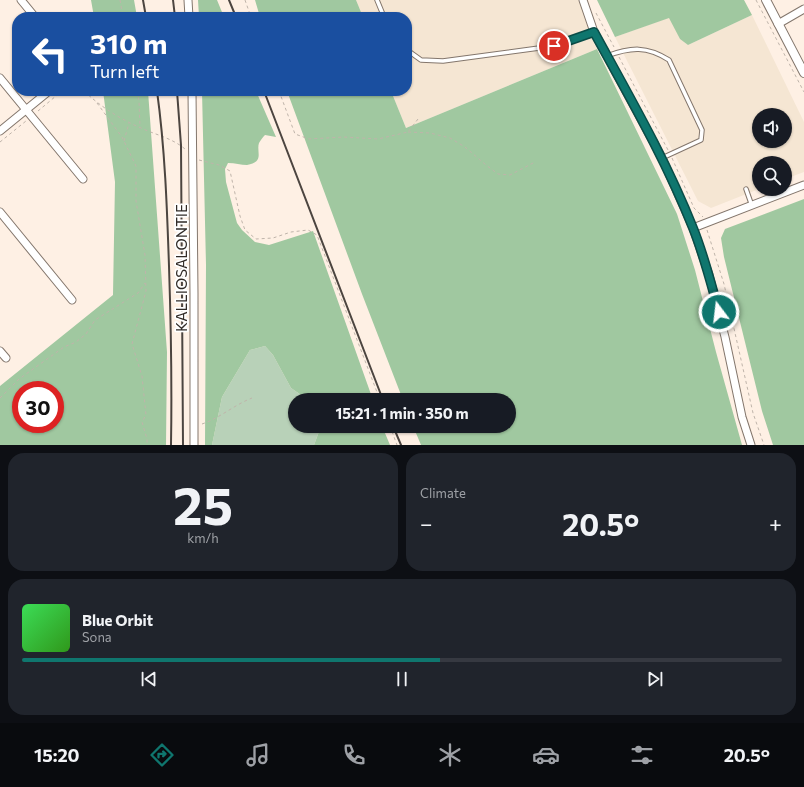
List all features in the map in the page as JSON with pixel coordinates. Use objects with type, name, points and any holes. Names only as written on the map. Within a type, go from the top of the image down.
[{"type":"street","points":[[21,0],[31,12]]},
{"type":"street","points":[[188,0],[189,12]]},
{"type":"street","points":[[583,0],[594,32],[662,158],[694,228],[709,275],[725,337],[742,417],[751,445]]},
{"type":"street","points":[[766,0],[804,73]]},
{"type":"street","points":[[778,24],[804,8]]},
{"type":"street","points":[[0,78],[12,93]]},
{"type":"street","points":[[15,96],[83,179]]},
{"type":"street","points":[[0,131],[43,96]]},
{"type":"street","name":"KALLIOSALONTIE","points":[[192,96],[194,445]]},
{"type":"street","points":[[694,228],[804,185]]},
{"type":"street","points":[[0,212],[72,300]]},
{"type":"street","points":[[0,350],[6,358]]},
{"type":"lane","points":[[376,0],[382,12]]},
{"type":"lane","points":[[412,54],[421,60],[443,61],[554,46],[594,32]]},
{"type":"lane","points":[[607,56],[632,49],[646,50],[659,54],[669,60],[702,130],[701,140],[662,158]]},
{"type":"lane","points":[[746,189],[752,206]]},
{"type":"path","points":[[120,0],[122,12]]},
{"type":"path","points":[[245,0],[249,12]]},
{"type":"path","points":[[756,0],[804,92]]},
{"type":"path","points":[[89,96],[97,103],[116,115],[140,128],[172,140],[186,149]]},
{"type":"path","points":[[138,96],[140,128]]},
{"type":"path","points":[[281,96],[295,134],[309,139],[344,137],[378,139],[408,132],[430,133],[450,138],[465,147],[498,174],[510,175],[536,162]]},
{"type":"path","points":[[97,103],[122,137],[136,166],[136,201],[145,255],[146,291],[132,344],[142,376],[146,415],[142,422],[147,439],[147,445]]},
{"type":"path","points":[[408,132],[418,119]]},
{"type":"path","points":[[124,142],[130,122]]},
{"type":"path","points":[[193,159],[219,165],[230,171],[240,216],[245,230],[256,239],[273,238],[291,232],[308,230],[317,234],[377,393]]},
{"type":"path","points":[[0,398],[19,379],[64,347],[76,342],[86,334],[95,320],[138,293],[146,283]]},
{"type":"path","points":[[195,424],[203,424],[236,408],[244,401],[252,398]]},
{"type":"path","points":[[393,433],[397,445]]},
{"type":"shaded area","points":[[356,0],[580,0],[597,49],[406,128],[393,96],[412,96],[412,12],[361,12]]},
{"type":"shaded area","points":[[752,15],[804,122],[804,172],[792,176],[792,156],[752,156],[752,192],[711,208],[698,201],[615,37],[670,17],[680,39],[688,45]]},
{"type":"green space","points":[[91,0],[134,0],[136,12],[93,12]]},
{"type":"green space","points":[[198,0],[217,0],[222,12],[199,12]]},
{"type":"green space","points":[[255,0],[356,0],[361,12],[259,12]]},
{"type":"green space","points":[[597,0],[744,0],[752,15],[688,45],[680,39],[669,18],[615,37]]},
{"type":"green space","points":[[597,49],[677,214],[695,270],[742,445],[421,445],[416,433],[516,433],[516,393],[400,393],[289,96],[393,96],[406,128]]},
{"type":"green space","points":[[104,96],[148,96],[167,352],[166,445],[0,445],[0,386],[113,295],[115,182]]},
{"type":"green space","points":[[202,96],[258,96],[276,137],[265,135],[262,138],[258,146],[258,159],[253,164],[247,165],[228,163],[225,169],[226,182],[237,223],[255,242],[269,245],[313,231],[371,393],[298,393],[291,388],[273,355],[265,346],[250,350],[222,397],[212,445],[205,445],[206,265]]},
{"type":"green space","points":[[804,199],[804,445],[773,445],[762,411],[724,257],[721,238],[725,229]]},
{"type":"green space","points":[[265,346],[273,355],[291,388],[298,393],[288,393],[288,433],[318,433],[314,445],[212,445],[222,397],[250,350]]},
{"type":"green space","points":[[318,433],[385,433],[390,445],[314,445]]},
{"type":"railway","points":[[143,0],[145,12]]},
{"type":"railway","points":[[173,0],[174,12]]},
{"type":"railway","points":[[229,0],[234,12]]},
{"type":"railway","points":[[158,96],[164,156],[167,222],[171,333],[171,445]]},
{"type":"railway","points":[[177,96],[181,145],[183,445]]},
{"type":"railway","points":[[266,96],[380,393]]},
{"type":"railway","points":[[396,433],[401,445]]},
{"type":"route","points":[[554,46],[594,32],[662,158],[694,228],[719,312]]}]
